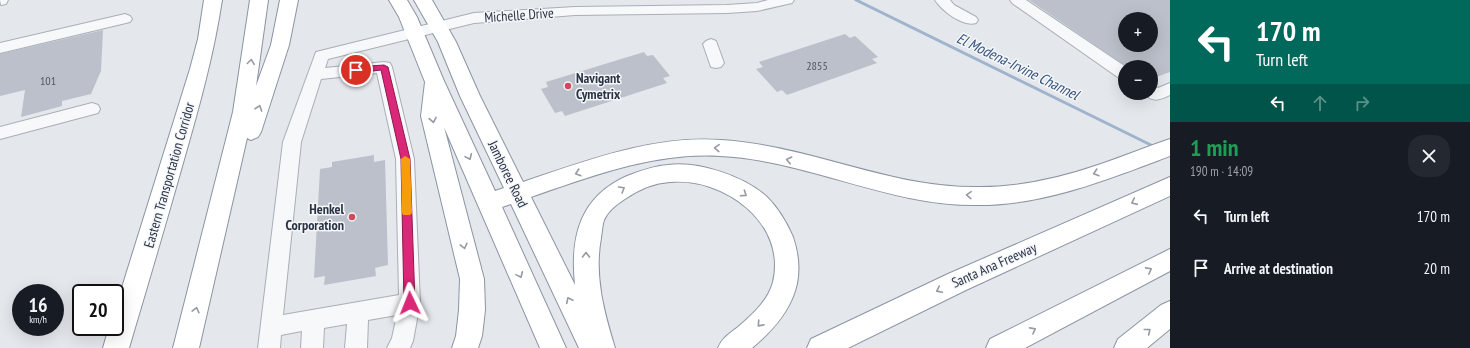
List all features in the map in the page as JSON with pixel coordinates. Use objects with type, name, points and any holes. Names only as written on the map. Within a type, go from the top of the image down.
[{"type":"highway","points":[[200,69],[204,0]]},
{"type":"highway","name":"Eastern Transportation Corridor","points":[[116,348],[154,226],[200,69],[207,39],[213,0]]},
{"type":"highway","points":[[186,348],[243,112],[260,0]]},
{"type":"highway","points":[[223,196],[245,149],[280,45],[289,0]]},
{"type":"highway","name":"Jamboree Road","points":[[398,0],[408,17],[434,81],[553,348]]},
{"type":"highway","name":"Jamboree Road","points":[[423,0],[436,26],[447,42],[470,96],[592,348]]},
{"type":"highway","points":[[434,81],[431,116],[472,279],[472,310],[469,336],[465,348]]},
{"type":"highway","points":[[488,203],[642,153],[696,147],[722,148],[756,153],[902,187],[944,194],[989,196],[1031,192],[1059,186],[1170,147]]},
{"type":"highway","points":[[602,348],[588,297],[586,251],[594,216],[614,194],[643,178],[665,173],[684,173],[711,178],[736,189],[758,204],[774,223],[785,244],[787,266],[782,293],[768,314],[751,333],[731,348]]},
{"type":"highway","name":"Santa Ana Freeway","points":[[820,348],[956,282],[1170,186]]},
{"type":"highway","points":[[999,348],[1170,259]]},
{"type":"highway","points":[[1127,348],[1170,313]]},
{"type":"street","name":"Michelle Drive","points":[[315,74],[321,56],[436,26],[474,18],[510,14],[583,11],[728,9],[757,7],[788,0]]},
{"type":"street","points":[[942,0],[949,8],[971,20]]},
{"type":"street","points":[[1017,0],[1118,69]]},
{"type":"street","points":[[0,48],[125,19]]},
{"type":"street","points":[[711,44],[716,63]]},
{"type":"street","points":[[398,348],[402,341],[410,303],[405,159],[384,67],[315,74],[292,142],[270,338],[314,320],[410,303]]},
{"type":"street","points":[[1158,94],[1170,89]]},
{"type":"street","points":[[0,133],[92,109]]},
{"type":"street","points":[[356,348],[358,312]]},
{"type":"street","points":[[312,348],[314,320]]},
{"type":"building","points":[[1029,0],[1170,0],[1170,72],[1158,76],[1158,60],[1118,61]]},
{"type":"building","points":[[103,30],[101,71],[91,94],[62,101],[62,106],[21,117],[25,90],[0,96],[0,54]]},
{"type":"building","points":[[845,34],[850,38],[855,36],[878,57],[872,59],[877,63],[787,95],[782,90],[777,92],[756,69],[763,67],[759,62]]},
{"type":"building","points":[[644,52],[647,56],[653,55],[670,76],[663,78],[667,83],[565,116],[562,111],[555,113],[541,89],[548,87],[546,82]]},
{"type":"building","name":"Henkel Corporation","points":[[374,155],[374,162],[385,160],[388,265],[375,268],[376,276],[324,285],[325,276],[314,278],[320,169],[332,167],[332,162]]},
{"type":"waterway","name":"El Modena-Irvine Channel","points":[[856,0],[1155,147]]},
{"type":"slow traffic","points":[[405,159],[407,213]]},
{"type":"place","name":"Navigant Cymetrix","points":[[568,86]]},
{"type":"place","name":"Henkel Corporation","points":[[352,217]]},
{"type":"route","points":[[356,70],[384,67],[405,159],[410,303]]}]
